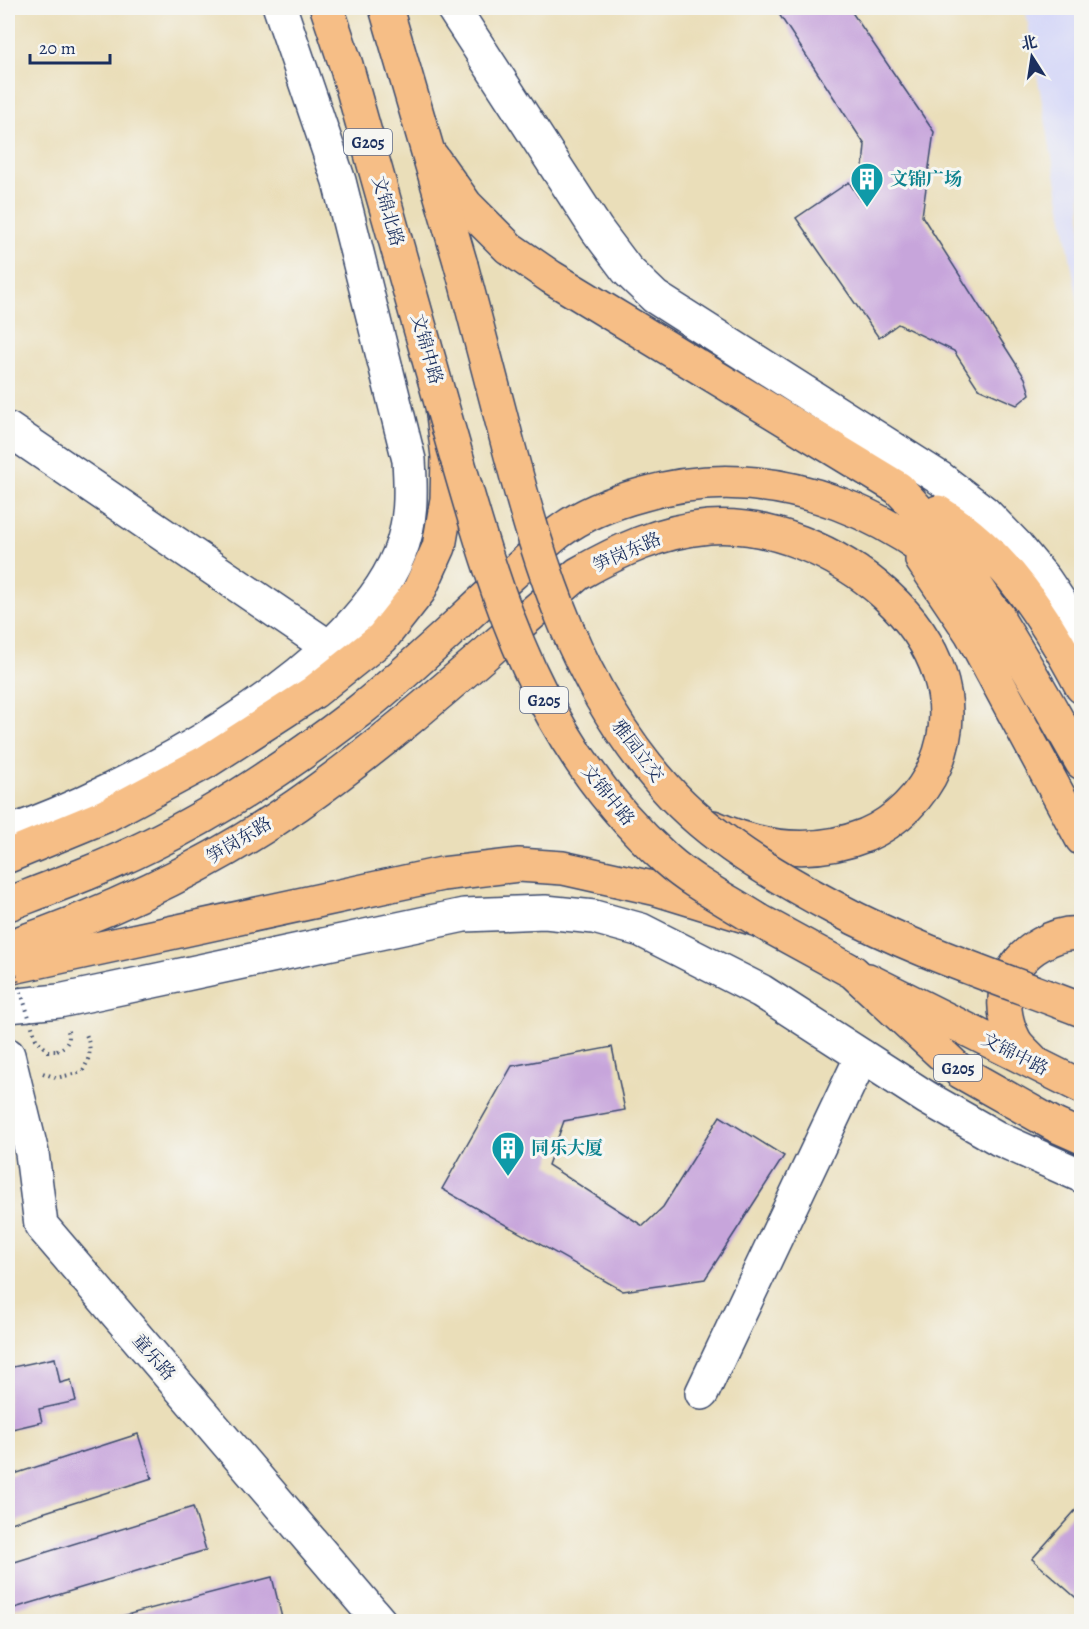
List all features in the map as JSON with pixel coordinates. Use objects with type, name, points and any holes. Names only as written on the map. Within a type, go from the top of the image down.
[{"type":"main road","name":"文锦北路","points":[[327,8],[346,65],[406,278]]},
{"type":"main road","name":"G205","points":[[386,8],[429,153]]},
{"type":"main road","name":"雅园立交","points":[[429,153],[461,265],[535,547],[571,642],[621,730],[666,788],[703,822],[746,855],[834,908],[874,928],[1082,1010]]},
{"type":"main road","points":[[429,153],[466,205],[509,248],[950,520],[981,544],[1036,607],[1082,687]]},
{"type":"main road","name":"文锦中路","points":[[406,278],[505,616],[524,660],[570,748],[634,827],[668,861],[758,920],[853,972],[1082,1087]]},
{"type":"main road","points":[[8,856],[105,816],[206,762],[314,692],[382,638],[419,591],[439,547],[447,499],[448,457],[442,406]]},
{"type":"main road","points":[[8,904],[84,875],[149,846],[221,806],[290,761],[360,709],[560,531],[610,504],[664,488],[713,482],[758,483],[809,493],[855,509],[899,531],[936,556],[970,585],[998,616]]},
{"type":"main road","points":[[898,488],[946,541],[998,616],[1082,763]]},
{"type":"main road","name":"笋岗东路","points":[[8,947],[99,913],[166,883],[231,847],[348,767],[578,574],[618,551],[665,534],[710,527],[746,529],[798,540],[840,561],[890,598],[916,627],[933,657],[943,688],[946,718],[941,752],[929,780],[908,806],[878,829],[847,842],[815,848],[789,849],[737,838],[703,822]]},
{"type":"main road","points":[[899,531],[932,571],[971,633],[1082,839]]},
{"type":"main road","points":[[8,968],[442,874],[519,865],[563,868],[657,889],[758,920]]},
{"type":"main road","points":[[1036,1064],[1015,1042],[1006,1013],[1005,986],[1014,967],[1032,949],[1053,937],[1082,934]]},
{"type":"main road","name":"G205","points":[[853,972],[961,1071],[1055,1125],[1082,1137]]},
{"type":"street","points":[[8,833],[36,823],[123,783],[205,739],[285,684],[330,648],[375,597],[400,554],[411,503],[409,460],[339,181],[280,8]]},
{"type":"street","points":[[399,47],[402,8]]},
{"type":"street","points":[[453,8],[597,230],[627,270],[656,297],[941,479],[984,512],[1045,580],[1082,635]]},
{"type":"street","points":[[8,429],[330,648]]},
{"type":"street","points":[[8,1006],[59,1001],[464,915],[545,912],[594,917],[641,930],[761,991],[927,1098],[999,1139],[1082,1176]]},
{"type":"street","name":"童乐路","points":[[18,1047],[41,1225],[380,1622]]},
{"type":"street","points":[[702,1393],[862,1056]]},
{"type":"path","points":[[8,952],[36,1039],[48,1051],[57,1051],[65,1047],[69,1039],[69,1030],[62,1022]]},
{"type":"path","points":[[18,1047],[41,1024]]},
{"type":"path","points":[[40,1071],[56,1078],[82,1072],[89,1060],[91,1046],[85,1032]]},
{"type":"shaded area","points":[[1025,8],[1081,8],[1081,318]]},
{"type":"building","name":"文锦广场","points":[[775,8],[849,8],[934,132],[922,216],[1025,378],[1030,394],[1017,405],[978,388],[954,351],[898,324],[879,338],[796,218],[849,182],[860,199],[865,145]]},
{"type":"building","name":"同乐大厦","points":[[612,1047],[625,1110],[564,1121],[548,1165],[643,1226],[663,1207],[720,1116],[784,1156],[705,1279],[623,1291],[442,1189],[512,1066]]},
{"type":"building","points":[[55,1358],[60,1383],[71,1380],[76,1401],[39,1409],[42,1422],[8,1430],[8,1368]]},
{"type":"building","points":[[138,1434],[152,1478],[8,1524],[8,1476]]},
{"type":"building","points":[[1082,1503],[1082,1603],[1032,1559]]},
{"type":"building","points":[[193,1507],[206,1550],[8,1610],[8,1564]]},
{"type":"building","points":[[272,1577],[283,1622],[103,1622],[103,1621]]},
{"type":"place","name":"文锦广场","points":[[867,208]]},
{"type":"place","name":"同乐大厦","points":[[508,1177]]}]
